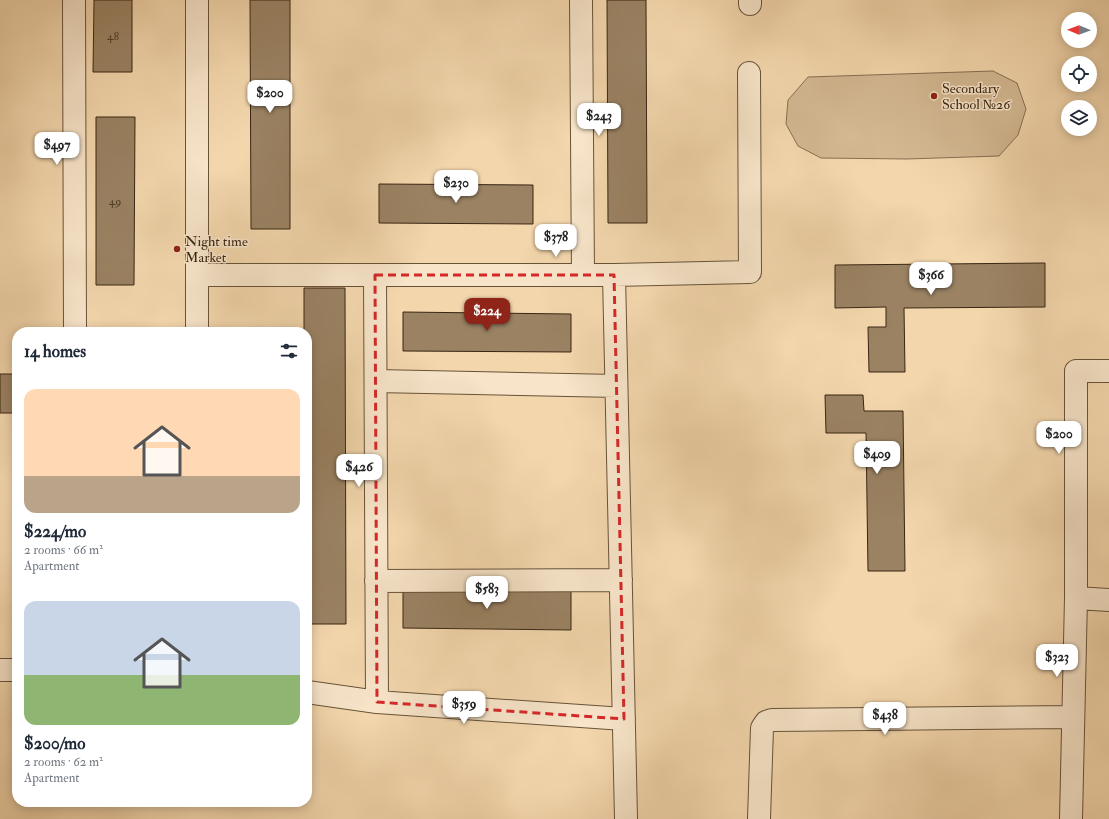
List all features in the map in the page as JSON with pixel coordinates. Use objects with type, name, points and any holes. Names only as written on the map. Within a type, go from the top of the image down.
[{"type":"street","points":[[74,0],[75,327]]},
{"type":"street","points":[[197,0],[197,327]]},
{"type":"street","points":[[581,0],[583,275]]},
{"type":"street","points":[[197,275],[614,275],[750,272],[749,73]]},
{"type":"street","points":[[376,275],[377,702]]},
{"type":"street","points":[[614,275],[626,819]]},
{"type":"street","points":[[1071,819],[1076,598],[1076,371],[1109,371]]},
{"type":"street","points":[[376,381],[616,386]]},
{"type":"street","points":[[376,582],[621,580]]},
{"type":"street","points":[[1076,598],[1109,600]]},
{"type":"street","points":[[0,670],[12,670]]},
{"type":"street","points":[[312,693],[377,702],[624,719]]},
{"type":"street","points":[[766,819],[759,819],[762,728],[766,722],[772,720],[1073,717]]},
{"type":"highlighted area","points":[[375,275],[614,275],[624,719],[377,702]]},
{"type":"shaded area","points":[[993,71],[1017,83],[1026,109],[1018,135],[999,156],[907,159],[821,158],[798,146],[786,124],[788,100],[808,77]]},
{"type":"building","points":[[94,0],[132,0],[132,72],[93,72]]},
{"type":"building","points":[[250,0],[290,0],[290,229],[251,229]]},
{"type":"building","points":[[607,0],[646,0],[647,223],[608,223]]},
{"type":"building","points":[[96,117],[135,117],[134,285],[96,285]]},
{"type":"building","points":[[379,184],[533,185],[533,224],[379,223]]},
{"type":"building","points":[[1045,263],[1045,307],[904,308],[905,372],[869,372],[868,327],[886,327],[886,307],[835,308],[835,265]]},
{"type":"building","points":[[304,288],[345,288],[346,624],[312,624],[312,327],[304,327]]},
{"type":"building","points":[[403,312],[571,314],[571,352],[403,351]]},
{"type":"building","points":[[0,374],[12,374],[12,413],[0,413]]},
{"type":"building","points":[[825,395],[863,395],[864,411],[903,411],[905,571],[868,571],[866,433],[826,433]]},
{"type":"building","points":[[403,590],[571,591],[571,630],[403,628]]},
{"type":"place","name":"Secondary School №26","points":[[934,96]]},
{"type":"place","name":"Night time Market","points":[[177,249]]}]
